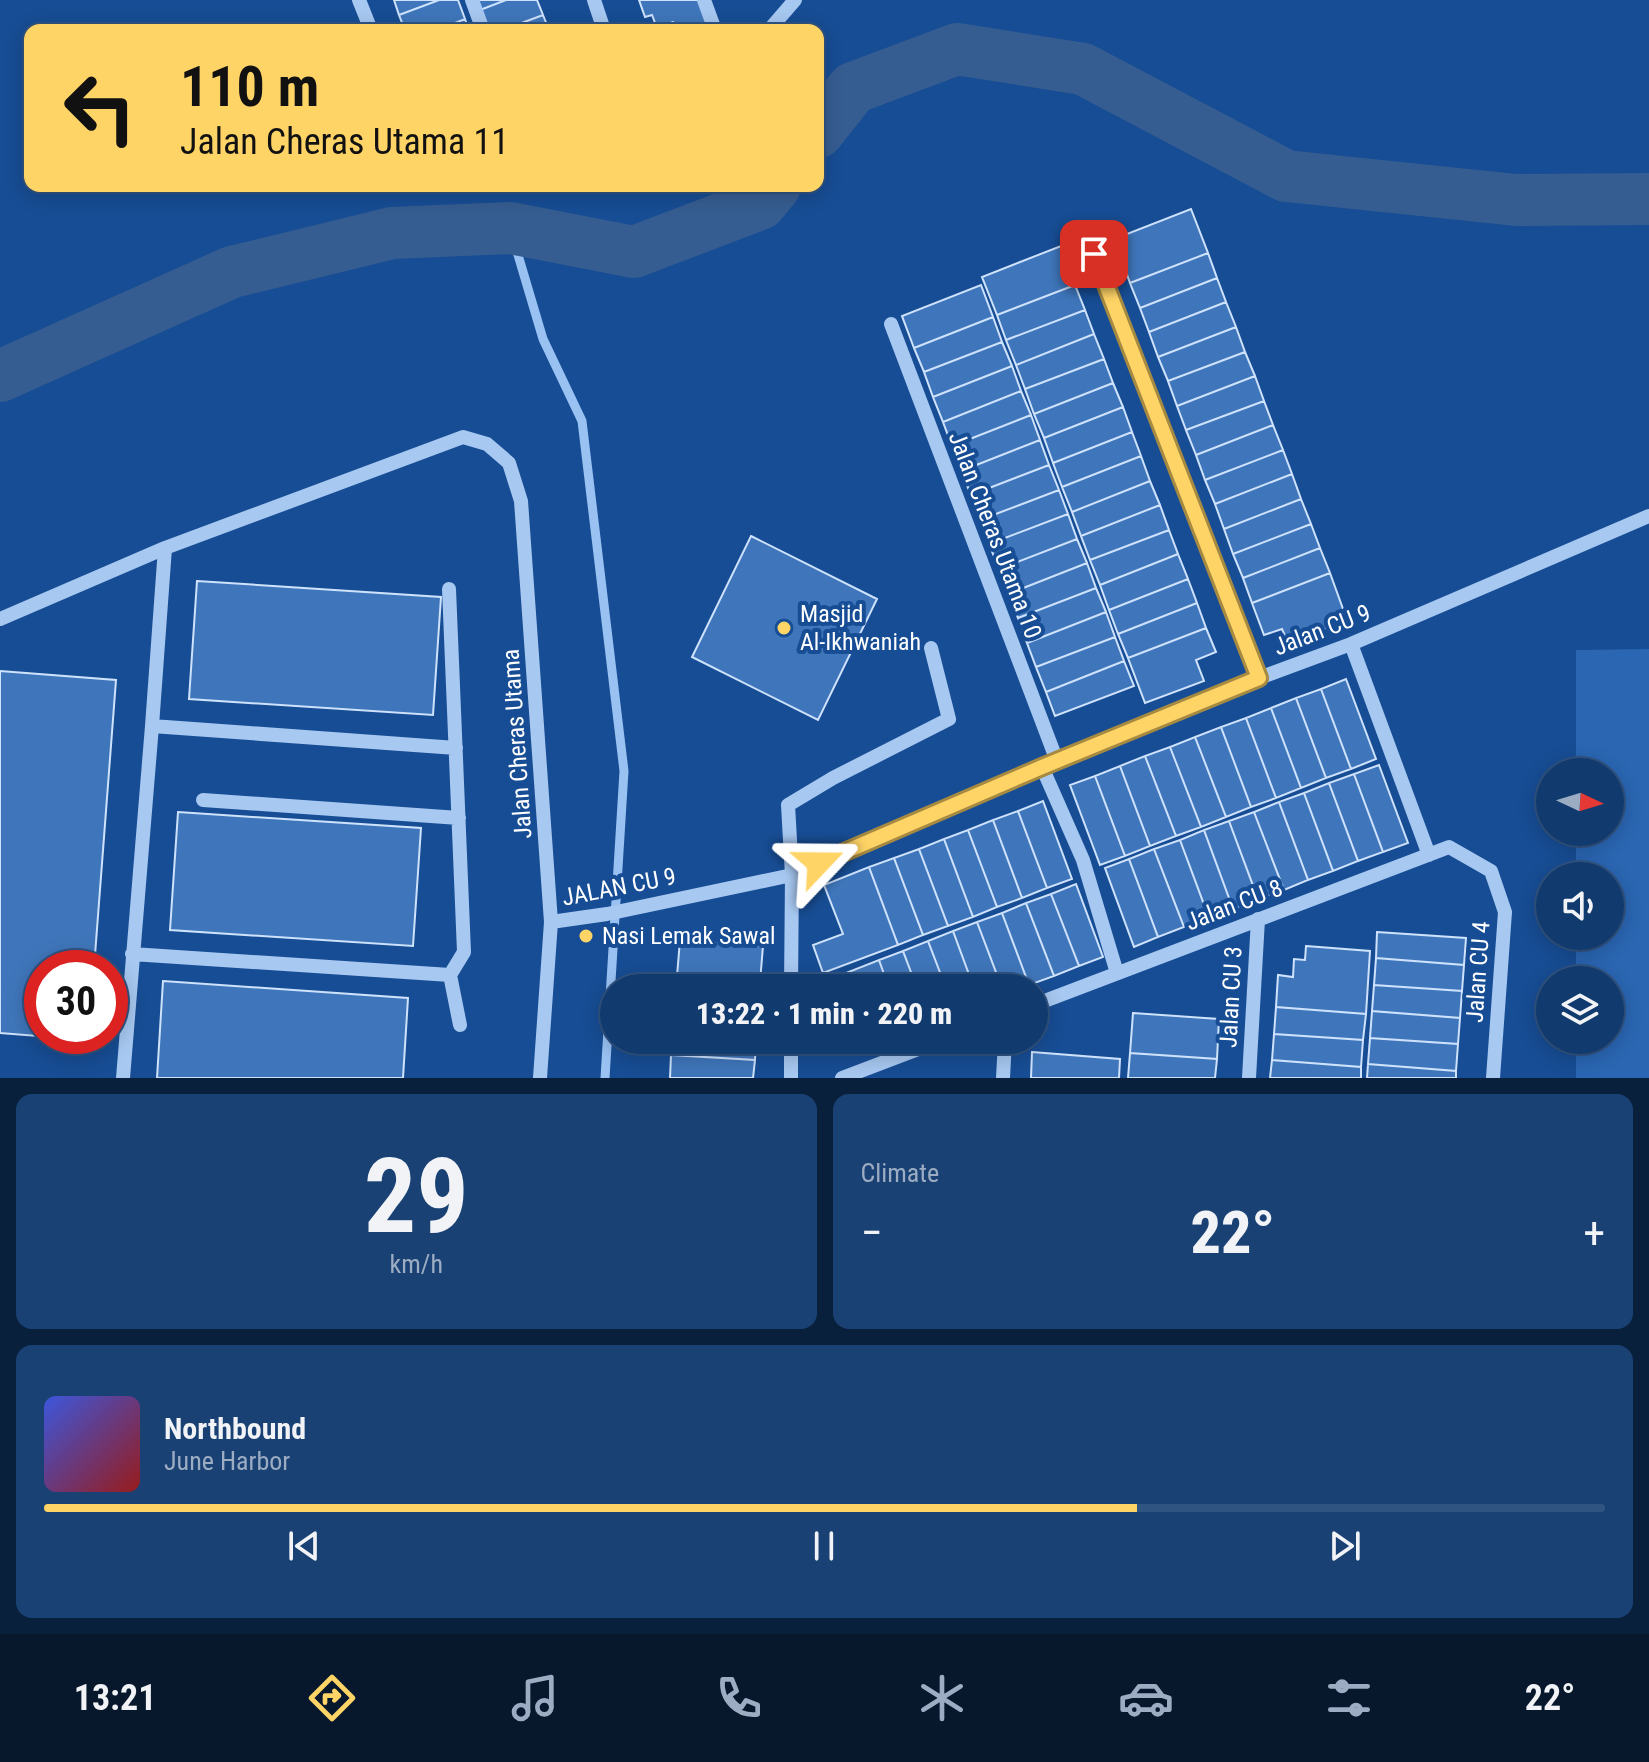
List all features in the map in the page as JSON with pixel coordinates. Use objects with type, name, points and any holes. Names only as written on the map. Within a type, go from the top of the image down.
[{"type":"street","points":[[359,0],[369,24]]},
{"type":"street","points":[[472,0],[481,24]]},
{"type":"street","points":[[594,0],[602,24]]},
{"type":"street","points":[[704,0],[713,24]]},
{"type":"street","points":[[774,24],[795,0]]},
{"type":"street","points":[[1094,254],[1259,678]]},
{"type":"street","name":"Jalan Cheras Utama 10","points":[[891,324],[1083,860],[1117,973]]},
{"type":"street","name":"Jalan Cheras Utama","points":[[165,548],[463,437],[487,444],[509,463],[521,501],[551,922],[540,1078]]},
{"type":"street","name":"Jalan CU 9","points":[[695,895],[792,875],[1049,764],[1351,644],[1649,516]]},
{"type":"street","points":[[0,619],[165,548],[123,1078]]},
{"type":"street","points":[[449,589],[464,952],[450,975],[460,1025]]},
{"type":"street","points":[[1351,644],[1429,855]]},
{"type":"street","points":[[791,974],[792,875],[788,805],[833,778],[949,719],[931,648]]},
{"type":"street","points":[[152,726],[456,748]]},
{"type":"street","points":[[203,800],[459,818]]},
{"type":"street","name":"Jalan CU 8","points":[[1048,1000],[1449,847]]},
{"type":"street","name":"Jalan CU 4","points":[[1449,847],[1491,871],[1505,912],[1493,1078]]},
{"type":"street","name":"JALAN CU 9","points":[[551,922],[607,914],[695,895]]},
{"type":"street","name":"Jalan CU 3","points":[[1249,1078],[1258,919]]},
{"type":"street","points":[[132,954],[450,975]]},
{"type":"street","points":[[791,1054],[791,1078]]},
{"type":"street","points":[[842,1078],[905,1054]]},
{"type":"street","points":[[1003,1078],[1004,1054]]},
{"type":"shaded area","points":[[1649,649],[1649,1078],[1576,1078],[1576,1054],[1624,1054],[1624,966],[1576,966],[1576,950],[1624,950],[1624,862],[1576,862],[1576,846],[1624,846],[1624,758],[1576,758],[1576,650]]},
{"type":"building","points":[[394,0],[439,0],[399,15]]},
{"type":"building","points":[[439,0],[458,0],[465,19],[453,24],[403,24],[399,15]]},
{"type":"building","points":[[477,0],[506,0],[480,10]]},
{"type":"building","points":[[506,0],[537,0],[543,15],[519,24],[486,24],[480,10]]},
{"type":"building","points":[[639,0],[699,0],[708,24],[655,24],[652,15],[645,17]]},
{"type":"building","points":[[543,15],[547,24],[519,24]]},
{"type":"building","points":[[1191,209],[1208,253],[1130,283],[1114,239]]},
{"type":"building","points":[[1061,246],[1075,285],[997,315],[982,277]]},
{"type":"building","points":[[1208,253],[1217,278],[1140,308],[1130,283]]},
{"type":"building","points":[[1217,278],[1226,302],[1149,332],[1140,308]]},
{"type":"building","points":[[981,285],[993,317],[914,348],[902,316]]},
{"type":"building","points":[[1075,285],[1085,310],[1006,340],[997,315]]},
{"type":"building","points":[[1226,302],[1236,327],[1158,357],[1149,332]]},
{"type":"building","points":[[1085,310],[1094,334],[1016,365],[1006,340]]},
{"type":"building","points":[[993,317],[1002,342],[924,372],[914,348]]},
{"type":"building","points":[[1236,327],[1245,352],[1168,381],[1158,357]]},
{"type":"building","points":[[1094,334],[1104,359],[1025,389],[1016,365]]},
{"type":"building","points":[[1002,342],[1012,366],[933,397],[924,372]]},
{"type":"building","points":[[1245,352],[1255,376],[1177,406],[1168,381]]},
{"type":"building","points":[[1104,359],[1113,383],[1034,414],[1025,389]]},
{"type":"building","points":[[1012,366],[1021,391],[943,422],[933,397]]},
{"type":"building","points":[[1255,376],[1264,401],[1186,430],[1177,406]]},
{"type":"building","points":[[1113,383],[1123,407],[1044,438],[1034,414]]},
{"type":"building","points":[[1021,391],[1031,415],[952,446],[943,422]]},
{"type":"building","points":[[1264,401],[1273,425],[1196,455],[1186,430]]},
{"type":"building","points":[[1123,407],[1132,432],[1053,463],[1044,438]]},
{"type":"building","points":[[1031,415],[1040,440],[961,471],[952,446]]},
{"type":"building","points":[[1273,425],[1283,450],[1205,480],[1196,455]]},
{"type":"building","points":[[1132,432],[1141,456],[1062,487],[1053,463]]},
{"type":"building","points":[[1040,440],[1049,465],[971,495],[961,471]]},
{"type":"building","points":[[1283,450],[1292,474],[1215,504],[1205,480]]},
{"type":"building","points":[[1141,456],[1150,481],[1072,512],[1062,487]]},
{"type":"building","points":[[1049,465],[1059,490],[980,520],[971,495]]},
{"type":"building","points":[[1292,474],[1301,499],[1224,529],[1215,504]]},
{"type":"building","points":[[1150,481],[1160,505],[1081,536],[1072,512]]},
{"type":"building","points":[[1059,490],[1068,514],[989,544],[980,520]]},
{"type":"building","points":[[1301,499],[1311,524],[1233,554],[1224,529]]},
{"type":"building","points":[[1160,505],[1169,530],[1090,560],[1081,536]]},
{"type":"building","points":[[1068,514],[1077,539],[999,569],[989,544]]},
{"type":"building","points":[[1311,524],[1320,548],[1243,578],[1233,554]]},
{"type":"building","points":[[1169,530],[1178,554],[1100,585],[1090,560]]},
{"type":"building","name":"Masjid Al-Ikhwaniah","points":[[751,536],[877,599],[818,720],[692,657]]},
{"type":"building","points":[[1077,539],[1087,563],[1008,594],[999,569]]},
{"type":"building","points":[[1320,548],[1330,573],[1252,603],[1243,578]]},
{"type":"building","points":[[1178,554],[1188,579],[1109,610],[1100,585]]},
{"type":"building","points":[[1087,563],[1096,588],[1018,618],[1008,594]]},
{"type":"building","points":[[1330,573],[1347,620],[1288,643],[1282,629],[1264,635],[1252,603]]},
{"type":"building","points":[[1188,579],[1197,603],[1118,634],[1109,610]]},
{"type":"building","points":[[197,581],[441,597],[433,715],[189,699]]},
{"type":"building","points":[[1096,588],[1106,612],[1027,643],[1018,618]]},
{"type":"building","points":[[1197,603],[1206,628],[1128,658],[1118,634]]},
{"type":"building","points":[[1106,612],[1115,637],[1036,667],[1027,643]]},
{"type":"building","points":[[1206,628],[1216,652],[1196,660],[1204,681],[1145,703],[1128,658]]},
{"type":"building","points":[[1115,637],[1124,661],[1046,692],[1036,667]]},
{"type":"building","points":[[1124,661],[1134,686],[1055,716],[1046,692]]},
{"type":"building","points":[[0,671],[116,680],[95,950],[24,950],[24,1035],[0,1033]]},
{"type":"building","points":[[1346,679],[1376,759],[1351,769],[1321,689]]},
{"type":"building","points":[[1321,689],[1351,769],[1326,778],[1296,698]]},
{"type":"building","points":[[1296,698],[1326,778],[1301,788],[1271,708]]},
{"type":"building","points":[[1271,708],[1301,788],[1276,798],[1246,718]]},
{"type":"building","points":[[1246,718],[1276,798],[1251,807],[1221,727]]},
{"type":"building","points":[[1221,727],[1251,807],[1226,817],[1195,737]]},
{"type":"building","points":[[1195,737],[1226,817],[1201,827],[1170,747]]},
{"type":"building","points":[[1170,747],[1201,827],[1176,836],[1145,756]]},
{"type":"building","points":[[1145,756],[1176,836],[1150,846],[1120,766]]},
{"type":"building","points":[[1379,765],[1408,843],[1383,852],[1354,774]]},
{"type":"building","points":[[1120,766],[1150,846],[1125,856],[1095,776]]},
{"type":"building","points":[[1354,774],[1383,852],[1358,861],[1329,783]]},
{"type":"building","points":[[1095,776],[1125,856],[1100,865],[1070,785]]},
{"type":"building","points":[[1329,783],[1358,861],[1333,871],[1304,793]]},
{"type":"building","points":[[1304,793],[1333,871],[1308,880],[1279,802]]},
{"type":"building","points":[[1043,801],[1072,879],[1047,888],[1018,811]]},
{"type":"building","points":[[1279,802],[1308,880],[1284,890],[1254,812]]},
{"type":"building","points":[[1018,811],[1047,888],[1022,898],[993,820]]},
{"type":"building","points":[[178,812],[421,828],[413,946],[170,930]]},
{"type":"building","points":[[1254,812],[1284,890],[1258,899],[1229,821]]},
{"type":"building","points":[[993,820],[1022,898],[997,907],[968,830]]},
{"type":"building","points":[[1229,821],[1258,899],[1233,909],[1204,830]]},
{"type":"building","points":[[968,830],[997,907],[973,917],[944,839]]},
{"type":"building","points":[[1204,830],[1233,909],[1209,918],[1180,840]]},
{"type":"building","points":[[944,839],[973,917],[948,926],[919,849]]},
{"type":"building","points":[[1180,840],[1209,918],[1184,927],[1154,849]]},
{"type":"building","points":[[919,849],[948,926],[923,935],[894,858]]},
{"type":"building","points":[[1154,849],[1184,927],[1158,937],[1129,859]]},
{"type":"building","points":[[894,858],[923,935],[898,945],[869,867]]},
{"type":"building","points":[[1129,859],[1158,937],[1134,947],[1105,868]]},
{"type":"building","points":[[869,867],[898,945],[823,973],[813,945],[843,934],[824,885]]},
{"type":"building","points":[[1076,884],[1103,957],[1079,966],[1051,894]]},
{"type":"building","points":[[1051,894],[1079,966],[1054,976],[1026,903]]},
{"type":"building","points":[[1026,903],[1054,976],[1048,978],[1048,974],[1025,974],[1002,913]]},
{"type":"building","points":[[1002,913],[1025,974],[997,974],[977,922]]},
{"type":"building","points":[[977,922],[997,974],[969,974],[953,931]]},
{"type":"building","points":[[953,931],[969,974],[941,974],[928,941]]},
{"type":"building","points":[[1377,932],[1466,938],[1464,965],[1376,958]]},
{"type":"building","points":[[680,940],[763,946],[761,974],[677,974]]},
{"type":"building","points":[[928,941],[941,974],[912,974],[903,951]]},
{"type":"building","points":[[1306,946],[1370,951],[1366,1014],[1276,1007],[1278,975],[1293,977],[1294,959],[1305,960]]},
{"type":"building","points":[[903,951],[912,974],[884,974],[879,960]]},
{"type":"building","points":[[1376,958],[1464,965],[1462,991],[1374,985]]},
{"type":"building","points":[[879,960],[884,974],[843,974]]},
{"type":"building","points":[[163,981],[408,998],[403,1078],[157,1078]]},
{"type":"building","points":[[1374,985],[1462,991],[1460,1018],[1372,1011]]},
{"type":"building","points":[[1276,1007],[1366,1014],[1363,1040],[1274,1034]]},
{"type":"building","points":[[1372,1011],[1460,1018],[1458,1044],[1370,1038]]},
{"type":"building","points":[[1133,1013],[1219,1019],[1217,1059],[1130,1053]]},
{"type":"building","points":[[1274,1034],[1363,1040],[1361,1067],[1272,1060]]},
{"type":"building","points":[[1370,1038],[1458,1044],[1456,1071],[1368,1064]]},
{"type":"building","points":[[1130,1053],[1217,1059],[1215,1078],[1128,1078]]},
{"type":"building","points":[[671,1054],[755,1054],[755,1060]]},
{"type":"building","points":[[1032,1054],[1120,1059],[1119,1078],[1031,1078]]},
{"type":"building","points":[[671,1055],[755,1060],[753,1078],[670,1078]]},
{"type":"building","points":[[1272,1060],[1361,1067],[1361,1078],[1270,1078]]},
{"type":"building","points":[[1368,1064],[1456,1071],[1456,1078],[1367,1078]]},
{"type":"waterway","points":[[824,124],[853,88],[957,49],[1083,69],[1286,176],[1516,200],[1649,199]]},
{"type":"waterway","points":[[0,376],[232,272],[392,233],[510,228],[634,252],[760,204],[770,192]]},
{"type":"waterway","points":[[510,228],[543,339],[582,421],[624,771],[605,1078]]},
{"type":"place","name":"Masjid Al-Ikhwaniah","points":[[784,628]]},
{"type":"place","name":"Nasi Lemak Sawal","points":[[586,936]]},
{"type":"route","points":[[819,863],[1259,678],[1094,254]]}]
